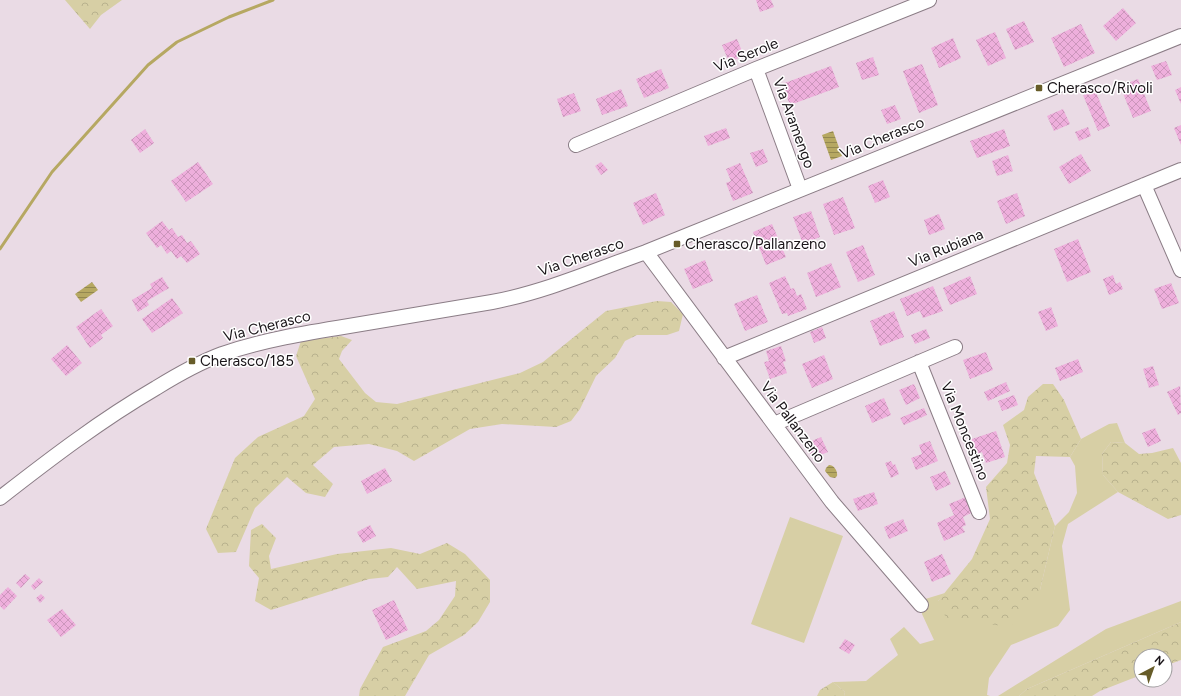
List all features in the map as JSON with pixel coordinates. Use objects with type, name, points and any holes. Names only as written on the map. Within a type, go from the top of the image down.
[{"type":"street","name":"Via Serole","points":[[576,145],[756,69],[929,0]]},
{"type":"street","name":"Via Cherasco","points":[[0,498],[46,462],[121,408],[193,366],[221,355],[249,346],[303,333],[493,301],[526,294],[558,284],[646,252],[800,189],[1179,39]]},
{"type":"street","name":"Via Aramengo","points":[[756,69],[800,189]]},
{"type":"street","name":"Via Rubiana","points":[[724,358],[1181,170]]},
{"type":"street","points":[[1144,185],[1181,270]]},
{"type":"street","name":"Via Pallanzeno","points":[[646,252],[832,502],[921,605]]},
{"type":"street","points":[[774,424],[955,347]]},
{"type":"street","name":"Via Moncestino","points":[[919,362],[979,512]]},
{"type":"green space","points":[[65,0],[122,0],[101,15],[90,29]]},
{"type":"green space","points":[[657,301],[671,302],[683,314],[679,331],[667,335],[637,335],[625,341],[615,358],[596,376],[580,409],[571,421],[556,427],[502,424],[470,429],[414,461],[397,451],[369,444],[334,447],[313,465],[333,484],[325,497],[306,493],[287,477],[255,508],[236,552],[218,553],[206,529],[235,458],[258,437],[304,416],[315,399],[296,356],[301,341],[341,336],[352,340],[342,351],[339,359],[365,393],[376,402],[397,404],[520,373],[543,362],[606,311]]},
{"type":"green space","points":[[1043,384],[1053,384],[1064,400],[1081,439],[1070,457],[1036,456],[1034,473],[1055,526],[1040,590],[1010,627],[946,618],[938,601],[972,559],[990,519],[986,487],[1007,463],[1010,445],[1003,425],[1024,410],[1028,397]]},
{"type":"green space","points":[[1117,423],[1125,443],[1111,442],[1102,454],[1103,475],[1118,492],[1068,524],[1062,546],[1070,610],[1058,626],[1011,645],[989,678],[987,695],[990,696],[844,696],[845,692],[833,682],[866,681],[898,655],[890,639],[904,627],[920,644],[934,640],[922,614],[922,600],[945,593],[938,601],[1040,590],[1055,526],[1069,512],[1077,493],[1075,466],[1070,457],[1081,439],[1109,424]]},
{"type":"green space","points":[[1111,442],[1125,443],[1139,454],[1152,453],[1173,448],[1181,463],[1181,515],[1168,519],[1118,492],[1103,475],[1102,454]]},
{"type":"green space","points":[[790,517],[843,536],[804,643],[751,624]]},
{"type":"green space","points":[[262,524],[276,538],[269,556],[271,569],[337,554],[391,548],[420,554],[447,543],[465,554],[490,580],[490,602],[478,622],[464,635],[429,655],[405,696],[359,696],[360,689],[383,647],[426,631],[439,620],[455,596],[456,581],[417,589],[397,567],[388,577],[369,579],[271,610],[255,601],[259,578],[249,566],[251,530]]},
{"type":"green space","points":[[1181,601],[1181,622],[1027,689],[1019,696],[998,696],[1106,629]]},
{"type":"green space","points":[[1181,622],[1181,660],[1173,663],[1173,648],[1133,648],[1133,678],[1100,691],[1092,696],[1019,696],[1027,689]]},
{"type":"green space","points":[[833,682],[845,692],[844,696],[817,696],[820,690]]},
{"type":"shaded area","points":[[833,131],[842,156],[831,160],[822,135]]},
{"type":"shaded area","points":[[92,282],[98,290],[81,302],[75,294]]},
{"type":"shaded area","points":[[829,465],[834,467],[836,470],[837,476],[835,478],[830,477],[825,471]]},
{"type":"building","points":[[756,0],[771,0],[774,7],[760,12]]},
{"type":"building","points":[[1123,8],[1136,23],[1116,41],[1103,26]]},
{"type":"building","points":[[1024,21],[1034,42],[1015,50],[1006,29]]},
{"type":"building","points":[[1081,24],[1095,53],[1064,67],[1051,38]]},
{"type":"building","points":[[995,32],[1006,58],[988,66],[976,40]]},
{"type":"building","points":[[953,38],[961,58],[939,68],[931,48]]},
{"type":"building","points":[[737,39],[744,56],[729,62],[722,45]]},
{"type":"building","points":[[873,57],[879,75],[862,80],[856,63]]},
{"type":"building","points":[[1166,61],[1172,75],[1157,80],[1151,66]]},
{"type":"building","points":[[922,64],[938,105],[919,113],[903,71]]},
{"type":"building","points":[[831,66],[839,87],[790,105],[782,84]]},
{"type":"building","points":[[661,69],[669,88],[644,98],[636,79]]},
{"type":"building","points":[[1138,79],[1151,111],[1133,118],[1120,86]]},
{"type":"building","points":[[1181,87],[1181,104],[1175,90]]},
{"type":"building","points":[[621,89],[628,106],[602,115],[596,99]]},
{"type":"building","points":[[1095,90],[1110,126],[1098,131],[1083,95]]},
{"type":"building","points":[[574,93],[581,111],[563,117],[557,99]]},
{"type":"building","points":[[895,105],[901,119],[887,124],[881,110]]},
{"type":"building","points":[[1063,109],[1070,124],[1054,131],[1047,116]]},
{"type":"building","points":[[1181,125],[1181,145],[1174,128]]},
{"type":"building","points":[[1088,127],[1091,136],[1079,141],[1075,132]]},
{"type":"building","points":[[726,128],[730,138],[708,146],[704,136]]},
{"type":"building","points":[[145,129],[154,143],[140,153],[131,140]]},
{"type":"building","points":[[1004,129],[1010,146],[977,158],[970,141]]},
{"type":"building","points":[[763,149],[768,162],[756,167],[750,153]]},
{"type":"building","points":[[1081,154],[1091,171],[1069,184],[1059,167]]},
{"type":"building","points":[[1008,155],[1013,171],[997,176],[992,161]]},
{"type":"building","points":[[198,162],[213,184],[186,202],[171,181]]},
{"type":"building","points":[[601,162],[608,170],[601,175],[595,166]]},
{"type":"building","points":[[740,163],[753,193],[733,201],[726,183],[731,181],[726,169]]},
{"type":"building","points":[[883,180],[890,197],[875,203],[868,186]]},
{"type":"building","points":[[656,193],[665,215],[643,225],[633,203]]},
{"type":"building","points":[[1017,193],[1025,216],[1006,224],[997,201]]},
{"type":"building","points":[[843,197],[855,228],[834,235],[823,204]]},
{"type":"building","points":[[811,211],[820,237],[803,244],[793,217]]},
{"type":"building","points":[[939,214],[945,229],[929,235],[924,220]]},
{"type":"building","points":[[162,221],[169,230],[172,228],[178,237],[182,235],[187,243],[191,241],[200,254],[187,263],[181,256],[177,259],[171,251],[167,254],[161,245],[157,248],[146,233]]},
{"type":"building","points":[[772,224],[786,257],[766,265],[753,232]]},
{"type":"building","points":[[1078,239],[1091,272],[1067,282],[1054,249]]},
{"type":"building","points":[[863,245],[875,275],[858,282],[846,252]]},
{"type":"building","points":[[705,260],[713,281],[693,289],[684,269]]},
{"type":"building","points":[[831,263],[841,287],[816,297],[807,273]]},
{"type":"building","points":[[1113,275],[1116,284],[1120,282],[1123,289],[1109,295],[1103,279]]},
{"type":"building","points":[[785,276],[791,289],[794,288],[797,296],[801,294],[807,309],[788,316],[787,313],[782,314],[769,283]]},
{"type":"building","points":[[970,276],[977,294],[950,305],[943,288]]},
{"type":"building","points":[[162,277],[169,288],[147,301],[149,305],[138,312],[132,300],[152,288],[150,284]]},
{"type":"building","points":[[1171,283],[1179,303],[1162,309],[1154,289]]},
{"type":"building","points":[[933,286],[943,311],[923,318],[920,311],[907,316],[900,299]]},
{"type":"building","points":[[757,295],[768,322],[745,331],[734,304]]},
{"type":"building","points":[[172,298],[183,313],[152,333],[142,319]]},
{"type":"building","points":[[1051,307],[1058,326],[1046,331],[1038,312]]},
{"type":"building","points":[[101,309],[113,326],[101,335],[103,338],[90,348],[76,327]]},
{"type":"building","points":[[894,311],[904,337],[880,346],[870,321]]},
{"type":"building","points":[[822,327],[826,338],[814,343],[810,332]]},
{"type":"building","points":[[926,329],[930,338],[915,344],[911,335]]},
{"type":"building","points":[[67,345],[82,363],[66,376],[51,359]]},
{"type":"building","points":[[781,346],[786,361],[783,362],[787,373],[770,379],[764,362],[769,361],[766,351]]},
{"type":"building","points":[[986,352],[993,370],[970,379],[963,360]]},
{"type":"building","points":[[824,355],[833,379],[812,388],[802,364]]},
{"type":"building","points":[[1078,359],[1083,372],[1060,381],[1055,368]]},
{"type":"building","points":[[1153,366],[1159,385],[1149,388],[1143,369]]},
{"type":"building","points":[[1006,382],[1010,391],[988,401],[984,392]]},
{"type":"building","points":[[914,384],[920,398],[906,405],[899,390]]},
{"type":"building","points":[[1180,386],[1181,413],[1178,415],[1167,392]]},
{"type":"building","points":[[1014,395],[1018,405],[1002,411],[998,401]]},
{"type":"building","points":[[884,398],[891,415],[872,423],[865,406]]},
{"type":"building","points":[[924,408],[927,415],[904,425],[900,418]]},
{"type":"building","points":[[1155,428],[1161,441],[1148,447],[1142,433]]},
{"type":"building","points":[[996,431],[1005,457],[986,463],[982,452],[974,455],[969,440]]},
{"type":"building","points":[[821,437],[828,452],[816,457],[814,453],[810,454],[805,444]]},
{"type":"building","points":[[930,441],[938,461],[916,470],[911,458],[922,454],[919,445]]},
{"type":"building","points":[[891,461],[893,465],[895,464],[899,474],[891,478],[885,463]]},
{"type":"building","points":[[385,468],[392,481],[367,494],[361,481]]},
{"type":"building","points":[[945,471],[951,484],[936,491],[930,477]]},
{"type":"building","points":[[874,492],[878,504],[858,511],[853,499]]},
{"type":"building","points":[[966,497],[973,512],[963,517],[966,525],[962,527],[965,532],[944,541],[937,523],[954,515],[949,504]]},
{"type":"building","points":[[903,519],[908,531],[889,539],[884,527]]},
{"type":"building","points":[[370,525],[376,536],[363,543],[357,532]]},
{"type":"building","points":[[942,554],[951,574],[932,582],[924,562]]},
{"type":"building","points":[[25,574],[30,578],[21,588],[16,583]]},
{"type":"building","points":[[39,578],[43,582],[34,590],[31,586]]},
{"type":"building","points":[[8,587],[17,596],[4,610],[0,606],[0,595]]},
{"type":"building","points":[[41,594],[45,598],[40,603],[36,598]]},
{"type":"building","points":[[394,600],[408,630],[386,640],[372,610]]},
{"type":"building","points":[[62,609],[76,625],[61,637],[47,620]]},
{"type":"building","points":[[845,639],[855,645],[849,654],[839,648]]},
{"type":"waterway","points":[[0,249],[52,172],[148,65],[177,42],[229,17],[273,0]]},
{"type":"place","name":"Cherasco/Rivoli","points":[[1039,88]]},
{"type":"place","name":"Cherasco/Pallanzeno","points":[[677,244]]},
{"type":"place","name":"Cherasco/185","points":[[192,361]]}]
